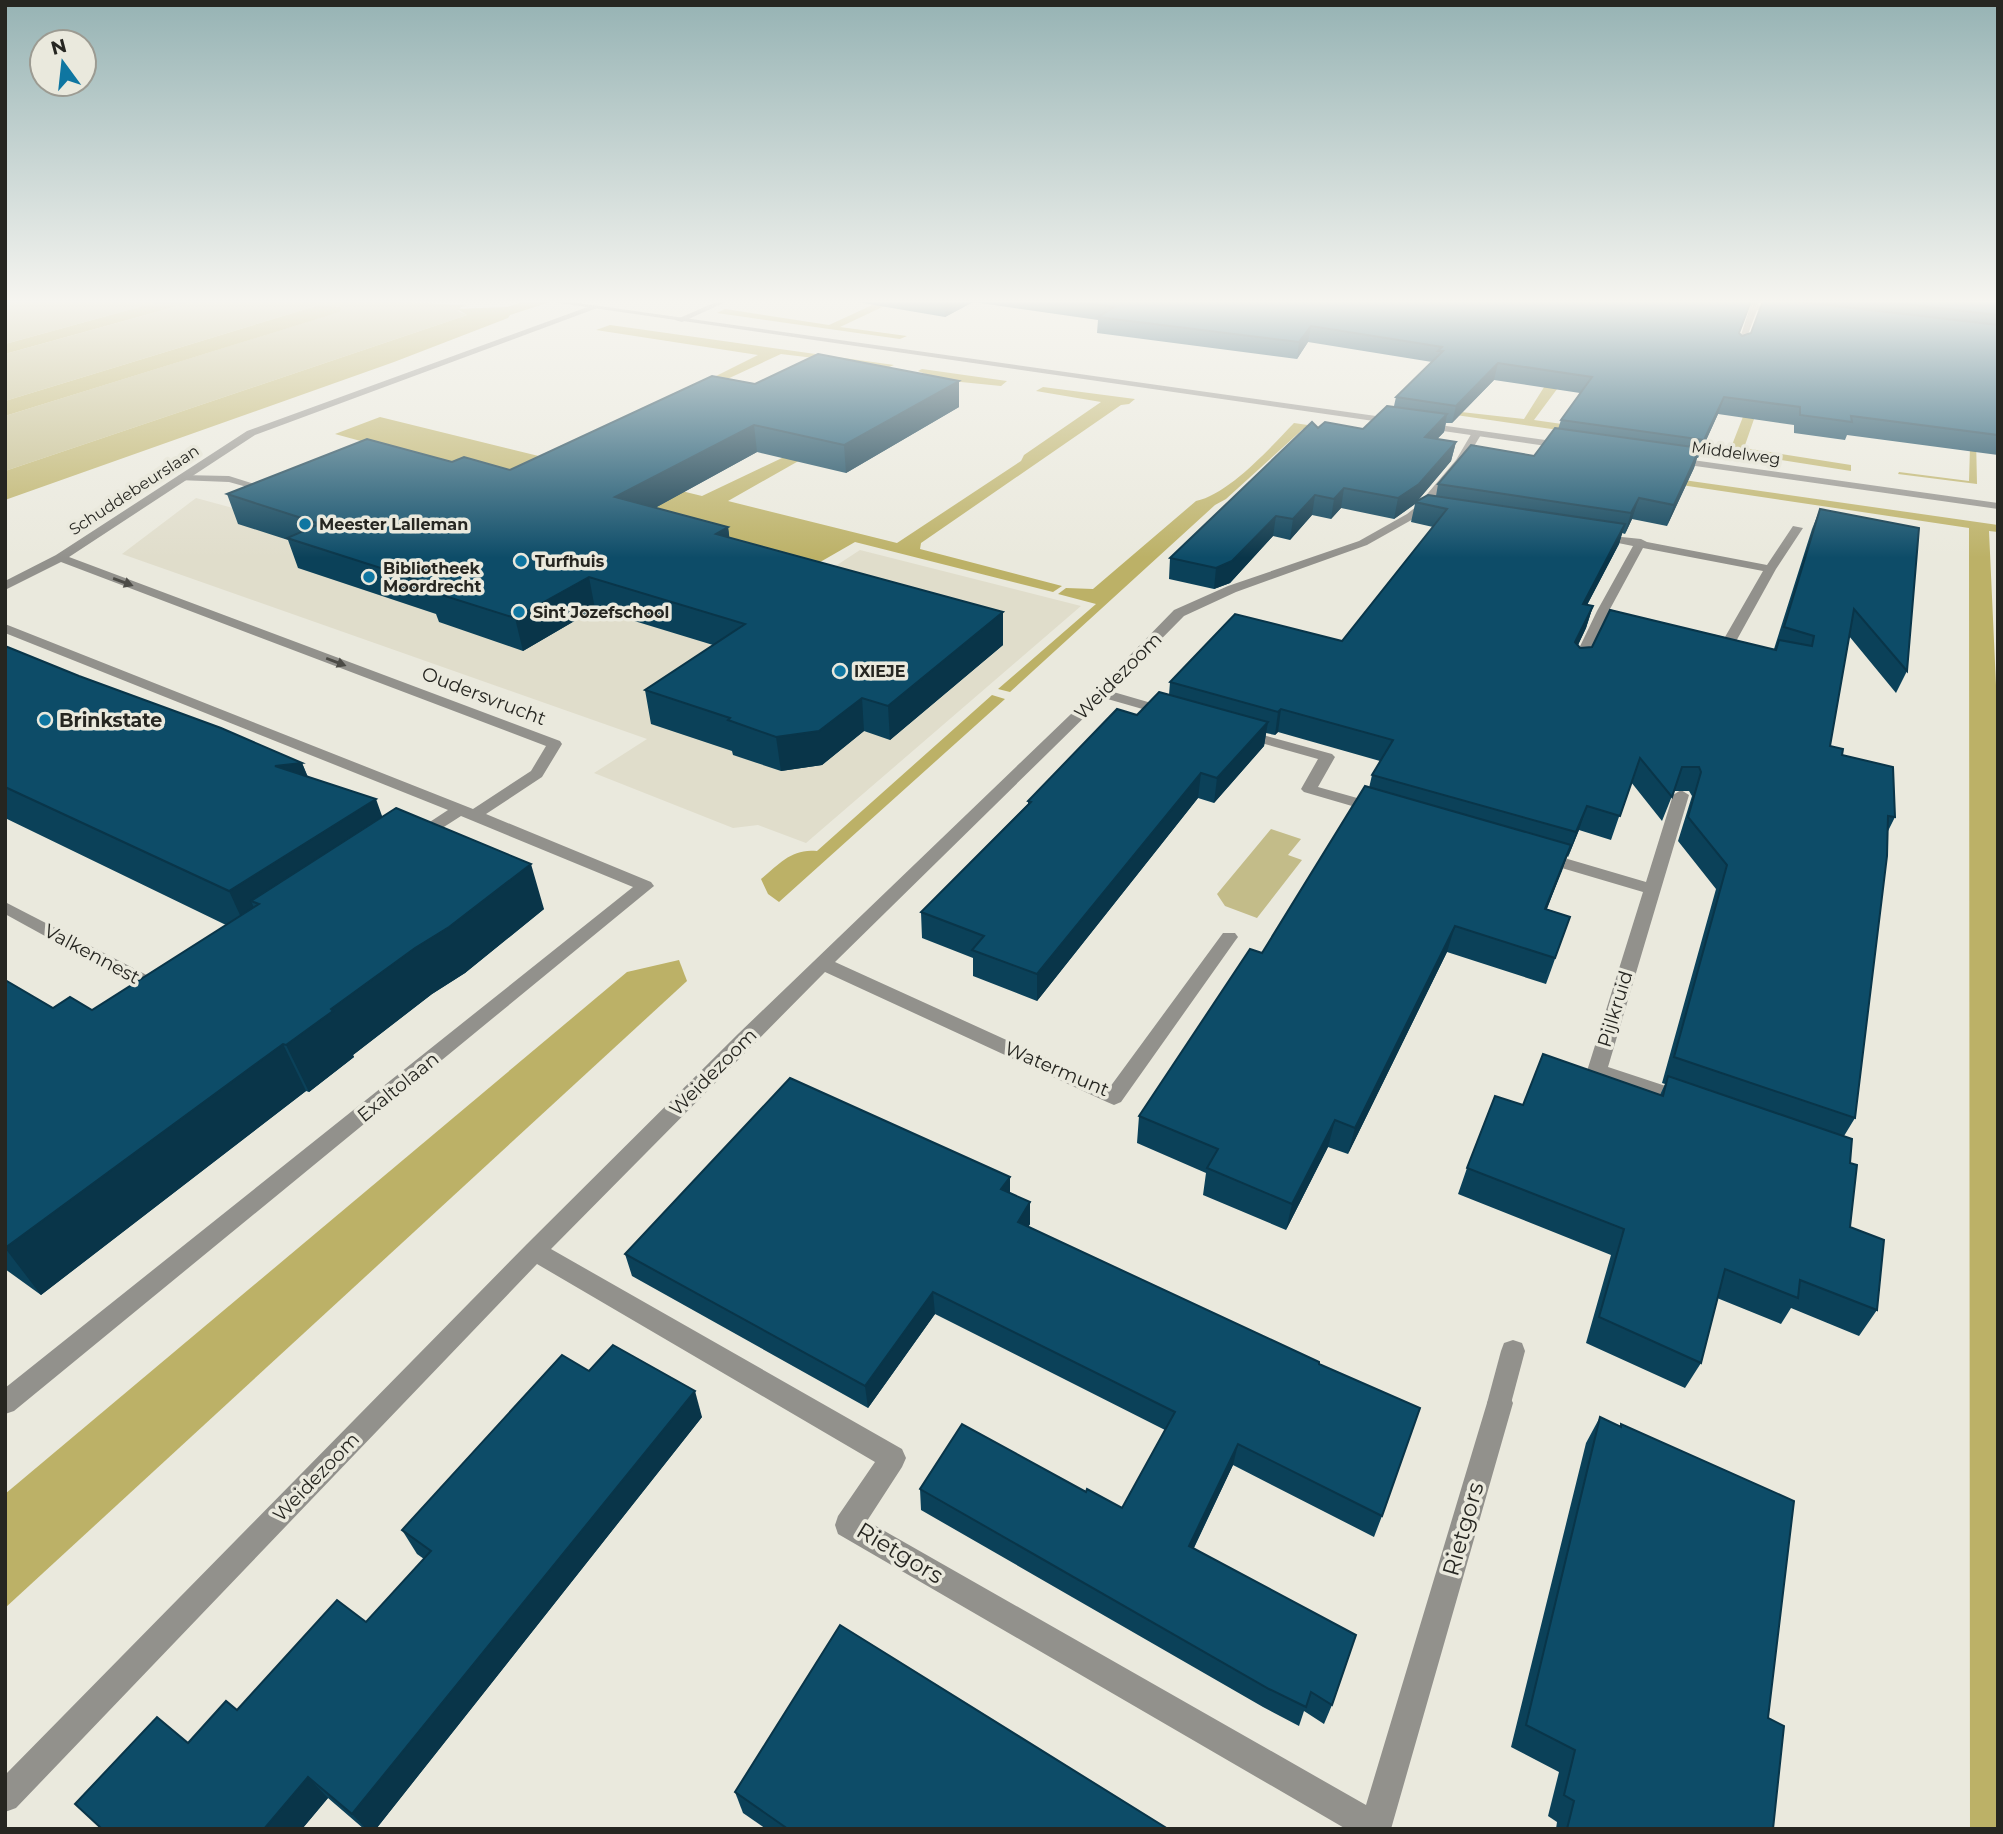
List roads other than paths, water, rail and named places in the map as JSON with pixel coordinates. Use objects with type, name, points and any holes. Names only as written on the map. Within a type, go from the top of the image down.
[{"type":"street","name":"Schuddebeurslaan","points":[[5,586],[60,558],[251,433],[378,387]]},
{"type":"street","points":[[1149,387],[1586,448]]},
{"type":"street","name":"Weidezoom","points":[[5,1797],[535,1251],[822,964],[1101,694],[1180,613],[1232,589],[1363,543],[1427,509],[1477,433]]},
{"type":"street","name":"Middelweg","points":[[1654,458],[1998,506]]},
{"type":"street","points":[[182,478],[229,479],[280,493]]},
{"type":"street","points":[[1704,636],[1734,644],[1770,569],[1797,528]]},
{"type":"street","points":[[1586,534],[1641,542],[1770,569]]},
{"type":"street","points":[[1578,665],[1603,611],[1641,542]]},
{"type":"street","name":"Oudersvrucht","points":[[60,558],[555,744],[537,774],[466,812]]},
{"type":"street","points":[[1603,611],[1640,620]]},
{"type":"street","points":[[5,628],[466,812]]},
{"type":"street","points":[[1101,694],[1181,716]]},
{"type":"street","points":[[1234,731],[1327,757],[1309,789],[1391,813]]},
{"type":"street","name":"Pijlkruid","points":[[1681,795],[1597,1070],[1700,1105]]},
{"type":"street","points":[[402,847],[466,812]]},
{"type":"street","name":"Exaltolaan","points":[[5,1403],[645,886],[466,812]]},
{"type":"street","points":[[1534,854],[1651,889]]},
{"type":"street","name":"Valkennest","points":[[5,907],[175,999]]},
{"type":"street","name":"Watermunt","points":[[822,964],[1114,1097],[1229,937]]},
{"type":"street","name":"Rietgors","points":[[535,1251],[893,1458],[848,1524],[1375,1829],[1513,1351]]},
{"type":"place","name":"Meester Lalleman","points":[[305,524]]},
{"type":"place","name":"Turfhuis","points":[[521,561]]},
{"type":"place","name":"Bibliotheek Moordrecht","points":[[369,577]]},
{"type":"place","name":"Sint Jozefschool","points":[[519,612]]},
{"type":"place","name":"IXIEJE","points":[[840,671]]},
{"type":"place","name":"Brinkstate","points":[[45,720]]}]
